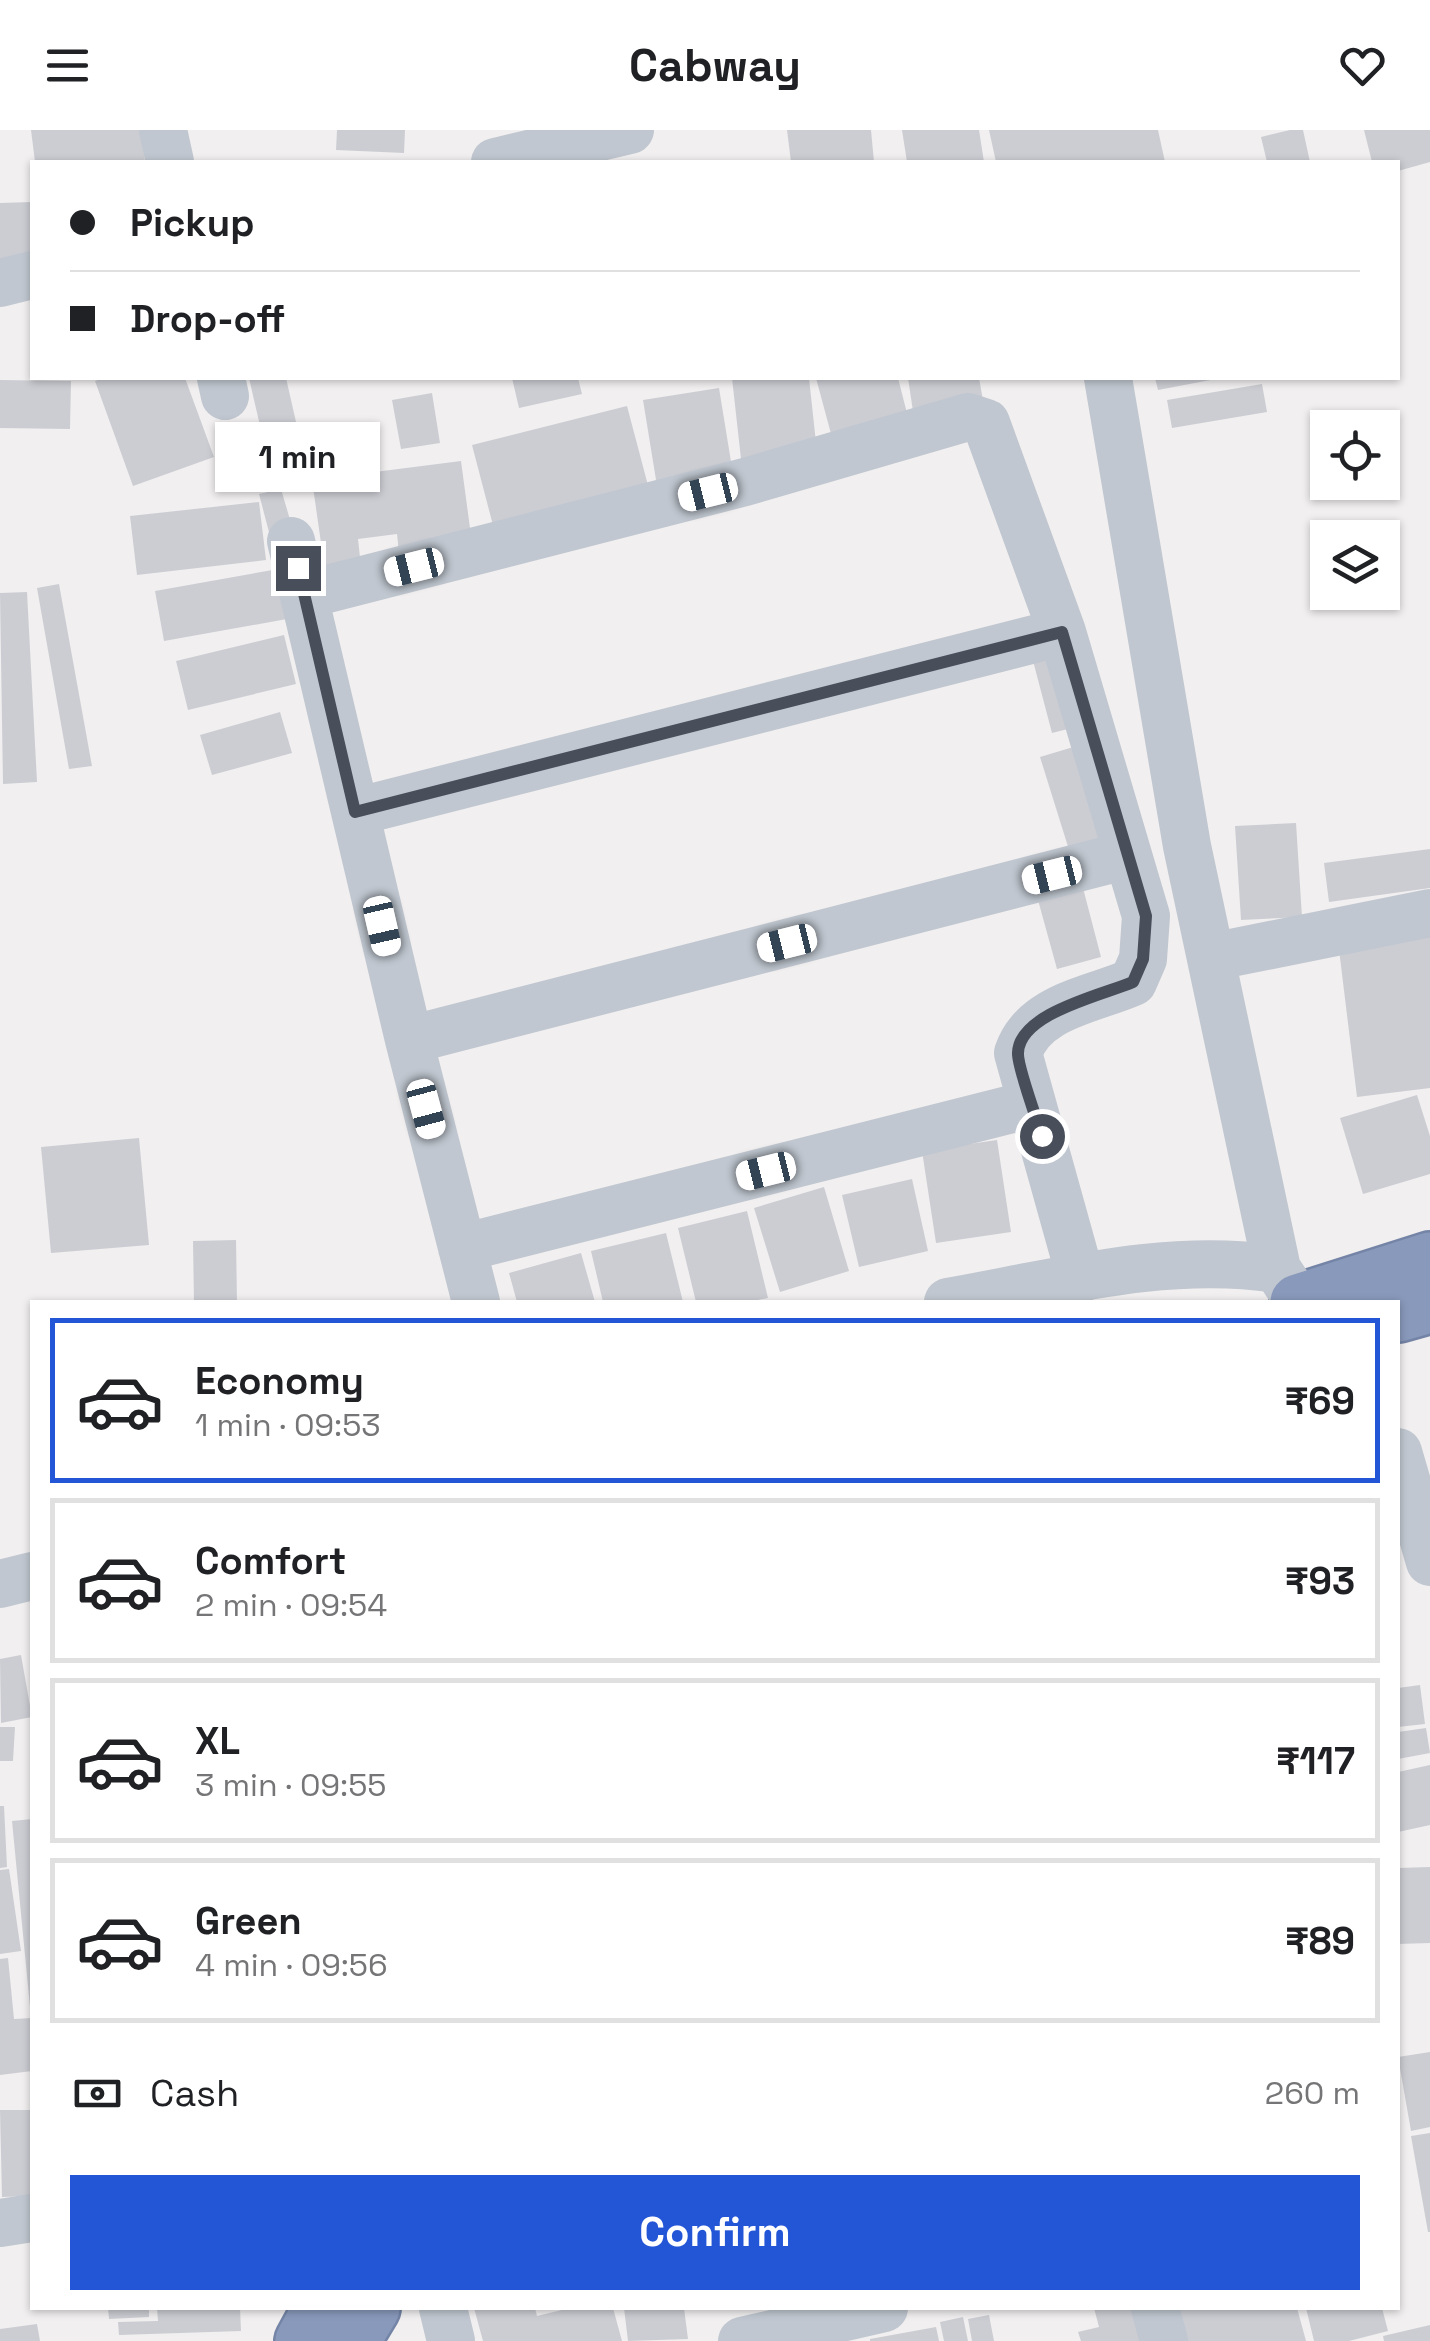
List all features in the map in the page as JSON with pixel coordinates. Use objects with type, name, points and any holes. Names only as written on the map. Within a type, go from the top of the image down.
[{"type":"highway","points":[[1312,1294],[1430,1260]]},
{"type":"highway","points":[[1400,1313],[1430,1305]]},
{"type":"highway","points":[[303,2341],[320,2310]]},
{"type":"highway","points":[[352,2341],[371,2310]]},
{"type":"street","points":[[162,130],[170,160]]},
{"type":"street","points":[[475,130],[482,160]]},
{"type":"street","points":[[503,160],[630,130]]},
{"type":"street","points":[[0,283],[30,276]]},
{"type":"street","points":[[1108,380],[1187,846],[1211,957],[1312,1294]]},
{"type":"street","points":[[304,595],[745,482],[968,417],[986,423],[1062,632],[1146,916],[1143,959],[1133,982],[1046,1015],[1024,1033],[1018,1053],[1081,1279]]},
{"type":"street","points":[[291,541],[408,1040],[475,1300]]},
{"type":"street","points":[[355,812],[1062,632]]},
{"type":"street","points":[[408,1040],[1128,855]]},
{"type":"street","points":[[1211,957],[1430,913]]},
{"type":"street","points":[[462,1248],[1032,1104]]},
{"type":"street","points":[[960,1300],[1135,1269],[1243,1264],[1312,1294]]},
{"type":"street","points":[[1400,1459],[1430,1562]]},
{"type":"street","points":[[0,1584],[30,1576]]},
{"type":"street","points":[[0,2222],[30,2218]]},
{"type":"street","points":[[443,2310],[451,2341]]},
{"type":"street","points":[[742,2341],[875,2310]]},
{"type":"street","points":[[1156,2310],[1164,2341]]},
{"type":"building","points":[[31,130],[141,130],[145,160],[35,160]]},
{"type":"building","points":[[337,130],[405,130],[404,153],[336,150]]},
{"type":"building","points":[[787,130],[871,130],[874,160],[791,160]]},
{"type":"building","points":[[902,130],[979,130],[984,160],[907,160]]},
{"type":"building","points":[[989,130],[1158,130],[1165,160],[996,160]]},
{"type":"building","points":[[1303,130],[1310,160],[1267,160],[1261,137]]},
{"type":"building","points":[[1364,130],[1430,130],[1430,162],[1400,170],[1400,160],[1372,160]]},
{"type":"building","points":[[30,202],[30,260],[0,261],[0,203]]},
{"type":"building","points":[[0,380],[71,381],[70,429],[0,428]]},
{"type":"building","points":[[186,380],[214,457],[133,486],[95,381]]},
{"type":"building","points":[[249,380],[286,380],[304,457],[269,465]]},
{"type":"building","points":[[512,380],[578,380],[582,394],[519,408]]},
{"type":"building","points":[[732,380],[809,380],[817,452],[741,459]]},
{"type":"building","points":[[817,380],[899,380],[910,425],[834,445]]},
{"type":"building","points":[[908,380],[979,380],[984,406],[914,418]]},
{"type":"building","points":[[1156,380],[1211,380],[1158,390]]},
{"type":"building","points":[[1262,384],[1267,412],[1172,428],[1167,400]]},
{"type":"building","points":[[719,388],[733,474],[657,486],[643,400]]},
{"type":"building","points":[[432,393],[440,443],[401,449],[392,400]]},
{"type":"building","points":[[627,406],[650,493],[495,533],[472,445]]},
{"type":"building","points":[[461,461],[472,543],[399,553],[397,534],[358,539],[361,567],[325,571],[312,480]]},
{"type":"building","points":[[281,489],[293,530],[270,536],[259,494]]},
{"type":"building","points":[[259,502],[266,560],[137,575],[130,516]]},
{"type":"building","points":[[278,569],[287,619],[164,641],[155,591]]},
{"type":"building","points":[[59,584],[92,766],[69,769],[37,588]]},
{"type":"building","points":[[27,592],[37,782],[3,784],[0,593]]},
{"type":"building","points":[[284,635],[296,684],[188,710],[176,661]]},
{"type":"building","points":[[1057,651],[1076,727],[1052,733],[1032,657]]},
{"type":"building","points":[[280,712],[292,753],[212,775],[200,735]]},
{"type":"building","points":[[1080,745],[1109,841],[1070,853],[1040,757]]},
{"type":"building","points":[[1296,823],[1302,917],[1241,920],[1235,826]]},
{"type":"building","points":[[1430,849],[1430,888],[1329,902],[1324,863]]},
{"type":"building","points":[[1083,888],[1101,957],[1057,969],[1038,900]]},
{"type":"building","points":[[1430,921],[1430,1088],[1357,1097],[1337,933]]},
{"type":"building","points":[[1417,1095],[1430,1136],[1430,1174],[1363,1194],[1340,1118]]},
{"type":"building","points":[[139,1138],[149,1245],[51,1253],[41,1147]]},
{"type":"building","points":[[997,1140],[1011,1232],[936,1243],[922,1151]]},
{"type":"building","points":[[912,1179],[928,1251],[859,1267],[842,1195]]},
{"type":"building","points":[[824,1187],[849,1271],[780,1292],[754,1208]]},
{"type":"building","points":[[747,1211],[768,1298],[696,1300],[678,1228]]},
{"type":"building","points":[[666,1233],[683,1300],[603,1300],[591,1251]]},
{"type":"building","points":[[236,1240],[237,1300],[194,1300],[193,1241]]},
{"type":"building","points":[[581,1253],[594,1300],[516,1300],[509,1273]]},
{"type":"building","points":[[21,1655],[30,1717],[1,1723],[0,1659]]},
{"type":"building","points":[[1420,1685],[1425,1724],[1400,1727],[1400,1688]]},
{"type":"building","points":[[0,1727],[15,1727],[13,1761],[0,1761]]},
{"type":"building","points":[[1426,1728],[1430,1753],[1400,1759],[1400,1732]]},
{"type":"building","points":[[1430,1765],[1430,1825],[1400,1832],[1400,1772]]},
{"type":"building","points":[[0,1806],[4,1806],[7,1867],[0,1868]]},
{"type":"building","points":[[30,1819],[30,2007],[12,1821]]},
{"type":"building","points":[[1430,1867],[1430,1943],[1400,1944],[1400,1868]]},
{"type":"building","points":[[9,1869],[21,1951],[0,1954],[0,1870]]},
{"type":"building","points":[[8,1958],[14,2019],[30,2018],[30,2071],[0,2075],[0,1959]]},
{"type":"building","points":[[1430,2052],[1430,2127],[1411,2131],[1400,2057]]},
{"type":"building","points":[[0,2110],[30,2110],[30,2196],[2,2197]]},
{"type":"building","points":[[1430,2133],[1430,2232],[1428,2232],[1411,2136]]},
{"type":"building","points":[[108,2310],[149,2310],[149,2317],[109,2319]]},
{"type":"building","points":[[157,2310],[240,2310],[241,2331],[119,2335],[118,2322],[158,2321]]},
{"type":"building","points":[[475,2310],[536,2310],[537,2316],[562,2310],[614,2310],[622,2341],[483,2341]]},
{"type":"building","points":[[624,2310],[684,2310],[688,2339],[628,2341]]},
{"type":"building","points":[[1095,2310],[1149,2310],[1157,2341],[1081,2341],[1078,2332],[1099,2327]]},
{"type":"building","points":[[1174,2310],[1298,2310],[1306,2341],[1182,2341]]},
{"type":"building","points":[[1306,2310],[1383,2310],[1388,2331],[1349,2341],[1314,2341]]},
{"type":"building","points":[[989,2315],[994,2341],[972,2341],[968,2319]]},
{"type":"building","points":[[963,2317],[968,2341],[944,2341],[940,2322]]},
{"type":"building","points":[[37,2324],[40,2341],[0,2341],[0,2329]]},
{"type":"building","points":[[1430,2325],[1430,2341],[1384,2341],[1383,2336]]},
{"type":"building","points":[[936,2327],[939,2341],[870,2341],[870,2339]]},
{"type":"route","points":[[298,568],[355,812],[1062,632],[1146,916],[1143,959],[1133,982],[1046,1015],[1024,1033],[1018,1053],[1042,1136]]}]
